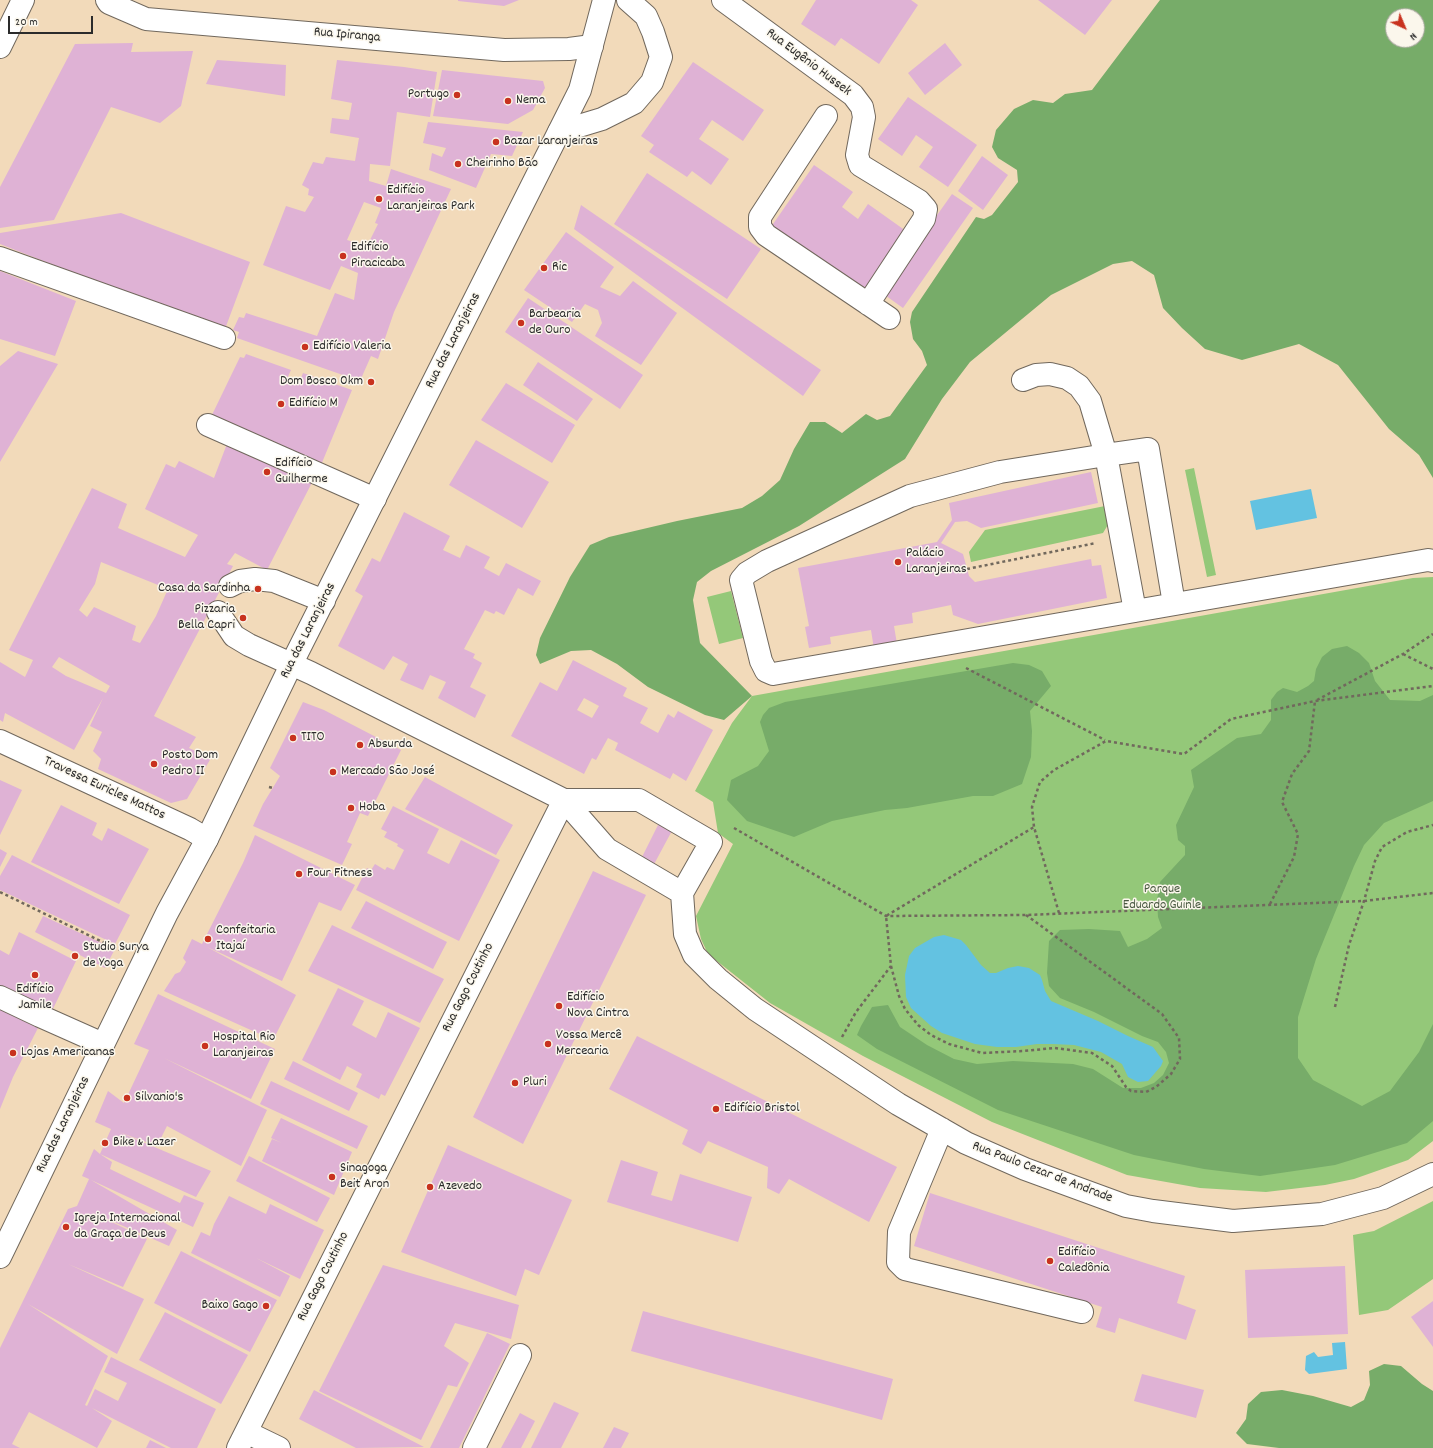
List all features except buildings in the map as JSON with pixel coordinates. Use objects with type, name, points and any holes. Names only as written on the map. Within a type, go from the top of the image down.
[{"type":"street","points":[[0,47],[23,0]]},
{"type":"street","name":"Rua Ipiranga","points":[[107,0],[109,3],[146,19],[504,50],[569,49],[592,46]]},
{"type":"street","points":[[133,0],[146,19]]},
{"type":"street","name":"Rua das Laranjeiras","points":[[0,1257],[167,913],[207,839],[291,665],[580,90],[604,0]]},
{"type":"street","points":[[559,132],[602,119],[634,103],[652,82],[661,57],[646,16],[628,0]]},
{"type":"street","name":"Rua Eugênio Hussek","points":[[723,0],[853,95],[862,107],[864,117],[857,155],[860,165],[919,201],[926,209],[924,219],[868,304]]},
{"type":"street","points":[[826,116],[760,217],[760,227],[766,235],[889,318]]},
{"type":"street","points":[[0,258],[224,338]]},
{"type":"street","points":[[1023,380],[1036,374],[1050,374],[1067,378],[1079,386],[1090,401],[1106,455],[1135,611]]},
{"type":"street","points":[[208,425],[375,499]]},
{"type":"street","points":[[1174,604],[1148,449],[1000,472],[910,496],[767,561],[746,573],[741,580],[761,661],[766,671],[773,674],[1428,560],[1433,561]]},
{"type":"street","points":[[230,586],[240,581],[255,579],[274,581],[324,601]]},
{"type":"street","points":[[218,612],[234,636],[564,800],[607,849],[682,893],[711,842],[639,800],[564,800]]},
{"type":"street","name":"Travessa Euricles Mattos","points":[[0,741],[190,829],[207,839]]},
{"type":"street","name":"Rua Gago Coutinho","points":[[242,1440],[564,800]]},
{"type":"street","name":"Rua Paulo Cezar de Andrade","points":[[682,893],[685,934],[694,955],[718,979],[755,1009],[898,1104],[966,1143],[1025,1169],[1126,1206],[1232,1221],[1322,1214],[1383,1198],[1433,1174]]},
{"type":"street","points":[[0,996],[40,1016],[103,1044]]},
{"type":"street","points":[[942,1129],[899,1232],[898,1262],[905,1269],[1082,1312]]},
{"type":"street","points":[[474,1448],[520,1355]]},
{"type":"street","points":[[242,1440],[279,1448]]},
{"type":"path","points":[[967,569],[1122,538]]},
{"type":"path","points":[[1314,701],[1403,654],[1433,634]]},
{"type":"path","points":[[1403,654],[1433,669]]},
{"type":"path","points":[[960,664],[1106,741],[1184,754],[1231,719],[1314,701],[1433,686]]},
{"type":"path","points":[[1270,905],[1294,857],[1298,834],[1282,802],[1292,774],[1309,751],[1314,701]]},
{"type":"path","points":[[1059,913],[1034,827],[1032,806],[1040,782],[1054,770],[1106,741]]},
{"type":"path","points":[[1335,1007],[1349,945],[1364,901],[1375,861],[1382,847],[1407,832],[1433,825]]},
{"type":"path","points":[[886,916],[1034,827]]},
{"type":"path","points":[[734,828],[886,916],[1026,915],[1270,905],[1364,901],[1433,893]]},
{"type":"path","points":[[0,892],[119,950]]},
{"type":"path","points":[[886,916],[891,966],[899,996],[905,1009],[918,1025],[931,1035],[949,1044],[982,1053],[1055,1048],[1092,1053],[1112,1066],[1131,1091],[1146,1092],[1156,1087],[1171,1074],[1180,1059],[1179,1038],[1162,1014],[1026,915]]},
{"type":"path","points":[[856,1012],[891,966]]},
{"type":"green space","points":[[1160,0],[1433,0],[1433,478],[1419,455],[1389,429],[1338,365],[1299,344],[1242,360],[1205,349],[1163,308],[1154,275],[1132,261],[1113,264],[1051,295],[970,362],[942,399],[905,459],[799,526],[711,571],[697,582],[693,600],[700,643],[752,696],[724,720],[705,715],[648,687],[617,664],[591,650],[571,651],[540,664],[536,655],[540,638],[570,577],[590,545],[609,537],[742,508],[762,496],[780,480],[794,449],[810,422],[825,422],[842,433],[866,414],[877,420],[890,416],[927,365],[922,351],[913,339],[910,322],[912,312],[976,217],[984,219],[992,215],[1018,182],[1017,170],[998,158],[992,147],[996,130],[1014,109],[1033,100],[1053,103],[1065,94],[1092,90]]},
{"type":"green space","points":[[1194,468],[1216,575],[1207,577],[1185,470]]},
{"type":"green space","points":[[1105,506],[1109,523],[1103,533],[971,562],[969,552],[985,530]]},
{"type":"green space","name":"Parque Eduardo Guinle","points":[[1433,577],[1433,1141],[1408,1160],[1354,1179],[1325,1185],[1266,1192],[1200,1188],[1127,1175],[992,1122],[863,1056],[770,1003],[708,954],[701,939],[696,916],[733,844],[718,833],[713,802],[695,791],[732,723],[752,696],[1413,578]]},
{"type":"green space","points":[[731,591],[743,638],[719,644],[707,597]]},
{"type":"green space","points":[[1347,646],[1359,653],[1369,663],[1375,681],[1390,700],[1420,701],[1433,695],[1433,801],[1384,823],[1364,845],[1316,959],[1298,1017],[1298,1058],[1313,1080],[1362,1106],[1390,1091],[1419,1052],[1433,1024],[1433,1121],[1407,1143],[1335,1165],[1260,1176],[1204,1169],[1134,1155],[998,1110],[877,1049],[857,1035],[872,1007],[888,1005],[900,1027],[927,1045],[954,1059],[977,1064],[1013,1061],[1073,1064],[1093,1069],[1123,1088],[1141,1088],[1154,1083],[1163,1075],[1169,1063],[1166,1052],[1158,1042],[1060,998],[1049,986],[1047,973],[1049,941],[1060,930],[1089,929],[1120,931],[1128,947],[1147,939],[1162,928],[1158,917],[1157,900],[1160,882],[1185,855],[1185,846],[1178,840],[1176,825],[1194,787],[1191,770],[1237,738],[1261,734],[1271,720],[1271,700],[1277,692],[1283,688],[1297,692],[1308,686],[1314,681],[1316,669],[1322,657],[1332,649]]},
{"type":"green space","points":[[1013,663],[1029,665],[1042,671],[1051,686],[1030,711],[1032,731],[1031,757],[1022,784],[993,796],[973,796],[907,808],[885,810],[832,821],[794,837],[747,821],[727,800],[731,780],[758,766],[769,751],[760,722],[763,715],[769,708],[785,702]]},
{"type":"green space","points":[[1433,1201],[1433,1279],[1388,1310],[1359,1315],[1353,1235],[1374,1231]]},
{"type":"green space","points":[[1384,1364],[1401,1366],[1422,1384],[1433,1391],[1433,1448],[1279,1448],[1247,1444],[1236,1433],[1246,1419],[1248,1404],[1261,1392],[1282,1390],[1313,1396],[1351,1407],[1364,1400],[1370,1385],[1369,1371]]},
{"type":"water","points":[[1311,489],[1317,518],[1256,530],[1250,501]]},
{"type":"water","points":[[944,935],[961,940],[981,965],[990,973],[996,973],[1018,966],[1029,968],[1040,975],[1045,991],[1051,1001],[1153,1047],[1163,1061],[1161,1066],[1148,1081],[1138,1082],[1128,1077],[1122,1064],[1101,1052],[1074,1045],[1037,1044],[1016,1047],[997,1047],[975,1044],[942,1033],[931,1026],[911,1008],[906,997],[905,975],[909,956],[915,948],[934,937]]},
{"type":"water","points":[[1345,1342],[1347,1369],[1309,1374],[1305,1370],[1306,1356],[1314,1352],[1318,1357],[1333,1355],[1332,1343]]},
{"type":"place","name":"Portugo","points":[[457,95]]},
{"type":"place","name":"Nema","points":[[508,101]]},
{"type":"place","name":"Bazar Laranjeiras","points":[[496,142]]},
{"type":"place","name":"Cheirinho Bão","points":[[458,164]]},
{"type":"place","name":"Edifício Laranjeiras Park","points":[[379,199]]},
{"type":"place","name":"Edifício Piracicaba","points":[[343,256]]},
{"type":"place","name":"Ric","points":[[544,268]]},
{"type":"place","name":"Barbearia de Ouro","points":[[521,323]]},
{"type":"place","name":"Edifício Valeria","points":[[305,347]]},
{"type":"place","name":"Dom Bosco 0km","points":[[371,382]]},
{"type":"place","name":"Edifício M","points":[[281,404]]},
{"type":"place","name":"Edifício Guilherme","points":[[267,472]]},
{"type":"place","name":"Palácio Laranjeiras","points":[[898,562]]},
{"type":"place","name":"Casa da Sardinha","points":[[258,589]]},
{"type":"place","name":"Pizzaria Bella Capri","points":[[243,618]]},
{"type":"place","name":"TITO","points":[[293,738]]},
{"type":"place","name":"Absurda","points":[[360,745]]},
{"type":"place","name":"Posto Dom Pedro II","points":[[154,764]]},
{"type":"place","name":"Mercado São José","points":[[333,772]]},
{"type":"place","name":"Hoba","points":[[351,808]]},
{"type":"place","name":"Four Fitness","points":[[299,874]]},
{"type":"place","name":"Confeitaria Itajaí","points":[[208,939]]},
{"type":"place","name":"Studio Surya de Yoga","points":[[75,956]]},
{"type":"place","name":"Edifício Jamile","points":[[35,975]]},
{"type":"place","name":"Edifício Nova Cintra","points":[[559,1006]]},
{"type":"place","name":"Vossa Mercê Mercearia","points":[[548,1044]]},
{"type":"place","name":"Hospital Rio Laranjeiras","points":[[205,1046]]},
{"type":"place","name":"Lojas Americanas","points":[[13,1053]]},
{"type":"place","name":"Pluri","points":[[515,1083]]},
{"type":"place","name":"Silvanio's","points":[[127,1098]]},
{"type":"place","name":"Edifício Bristol","points":[[716,1109]]},
{"type":"place","name":"Bike & Lazer","points":[[105,1143]]},
{"type":"place","name":"Sinagoga Beit Aron","points":[[332,1177]]},
{"type":"place","name":"Azevedo","points":[[430,1187]]},
{"type":"place","name":"Igreja Internacional da Graça de Deus","points":[[66,1227]]},
{"type":"place","name":"Edifício Caledônia","points":[[1050,1261]]},
{"type":"place","name":"Baixo Gago","points":[[266,1306]]}]
